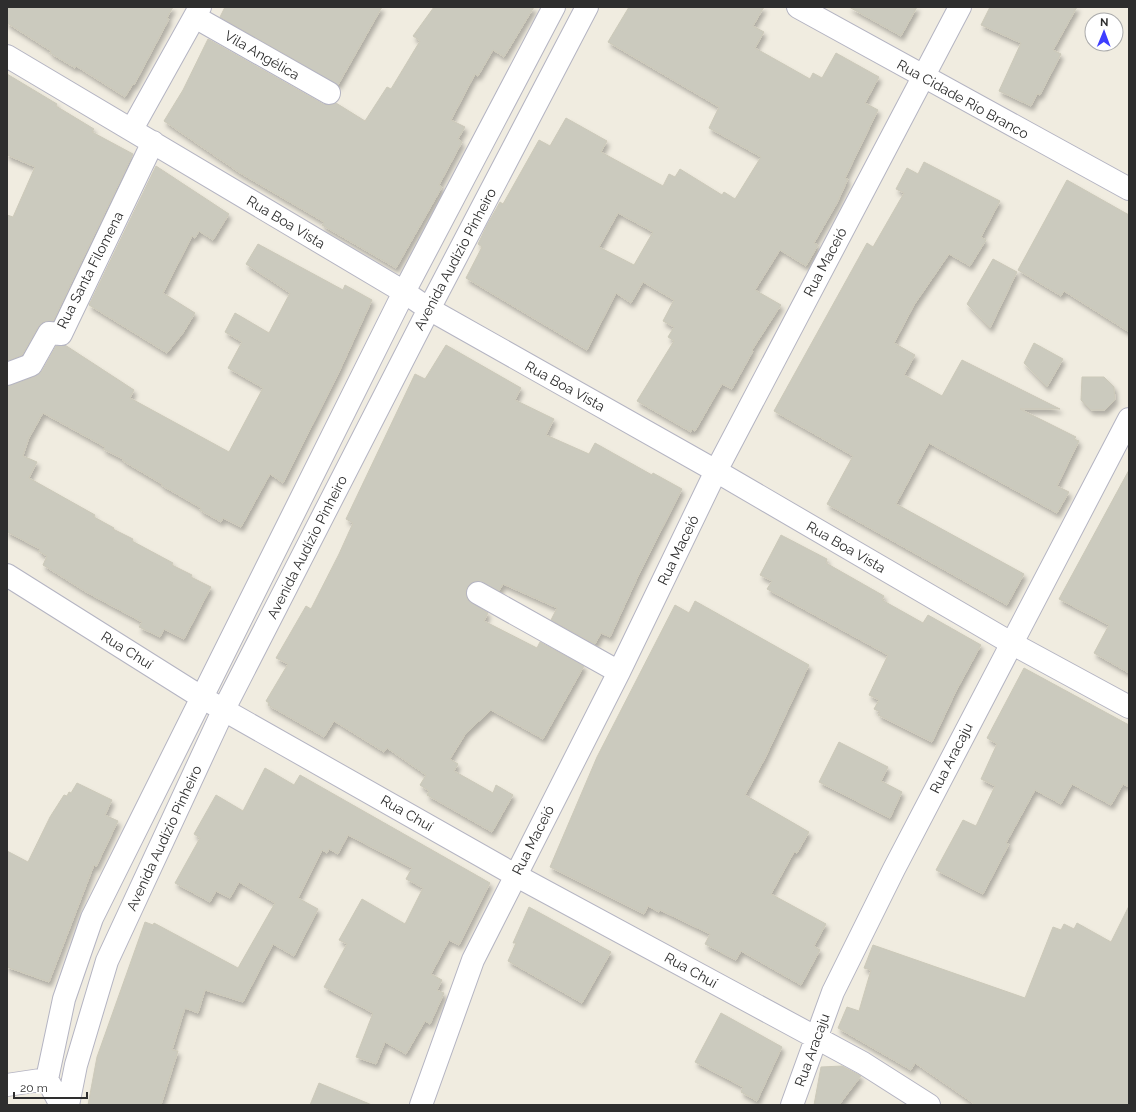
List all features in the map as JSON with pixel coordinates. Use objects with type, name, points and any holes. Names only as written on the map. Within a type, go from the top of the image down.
[{"type":"street","name":"Avenida Audízio Pinheiro","points":[[47,1078],[64,999],[92,918],[404,292],[554,7]]},
{"type":"street","name":"Avenida Audízio Pinheiro","points":[[68,1105],[76,1065],[107,961],[224,709],[429,309],[587,7]]},
{"type":"street","name":"Rua Cidade Rio Branco","points":[[798,7],[1129,189]]},
{"type":"street","name":"Rua Maceió","points":[[421,1105],[473,960],[619,672],[716,471],[960,7]]},
{"type":"street","name":"Vila Angélica","points":[[197,12],[329,93]]},
{"type":"street","points":[[132,128],[197,12]]},
{"type":"street","name":"Rua Boa Vista","points":[[7,56],[132,128],[404,292],[429,309],[716,471],[1011,643],[1129,707]]},
{"type":"street","name":"Rua Santa Filomena","points":[[7,374],[31,365],[49,333],[60,334],[153,142]]},
{"type":"street","name":"Rua Aracaju","points":[[792,1105],[815,1038],[833,992],[890,876],[1129,419]]},
{"type":"street","points":[[326,446],[351,460]]},
{"type":"street","name":"Rua Chuí","points":[[7,575],[201,697],[515,875],[863,1063],[928,1105]]},
{"type":"street","points":[[478,593],[619,672]]},
{"type":"street","points":[[7,1085],[47,1078],[61,1105]]},
{"type":"building","points":[[7,7],[173,7],[167,18],[169,19],[134,85],[133,84],[125,97],[76,66],[75,68],[50,53],[51,51],[7,23]]},
{"type":"building","points":[[225,7],[382,7],[338,85],[220,17]]},
{"type":"building","points":[[434,7],[534,7],[504,57],[493,50],[478,76],[475,74],[451,120],[465,127],[458,139],[462,142],[439,185],[442,187],[396,268],[322,225],[324,222],[240,173],[164,121],[183,90],[208,39],[323,104],[329,105],[336,103],[365,121],[387,87],[391,89],[420,41],[413,36]]},
{"type":"building","points":[[629,7],[764,7],[753,26],[764,32],[755,48],[810,79],[813,73],[822,78],[836,53],[879,77],[865,103],[878,110],[845,178],[848,179],[837,203],[814,243],[818,245],[806,266],[780,250],[755,290],[781,305],[752,350],[753,351],[732,389],[722,384],[695,431],[692,429],[691,432],[637,401],[674,341],[668,337],[674,327],[663,321],[674,300],[643,282],[631,303],[616,293],[587,350],[466,278],[482,247],[478,244],[500,202],[503,204],[539,140],[550,146],[566,118],[607,141],[601,152],[663,186],[669,174],[675,177],[680,169],[722,195],[724,192],[735,199],[761,157],[709,128],[719,107],[608,42]],"holes":[[[618,213],[653,232],[634,265],[599,247]]]},
{"type":"building","points":[[849,7],[917,7],[901,36]]},
{"type":"building","points":[[990,7],[1077,7],[1053,50],[1061,54],[1040,95],[1037,94],[1031,106],[999,91],[1021,43],[981,25]]},
{"type":"building","points":[[7,74],[57,104],[56,106],[94,129],[92,132],[133,154],[53,321],[43,322],[38,327],[22,355],[7,361],[7,215],[13,217],[35,167],[7,155]]},
{"type":"building","points":[[924,162],[1000,201],[981,237],[986,240],[970,266],[949,254],[914,305],[894,343],[915,355],[904,375],[942,396],[962,360],[1060,409],[1020,409],[1076,437],[1074,439],[1079,441],[1057,486],[1069,492],[1057,513],[929,443],[896,504],[1024,574],[1007,605],[827,504],[853,456],[774,411],[867,243],[873,247],[904,193],[896,189],[907,168],[918,174]]},
{"type":"building","points":[[156,166],[229,214],[213,240],[199,231],[195,238],[192,236],[163,293],[195,313],[183,333],[167,353],[89,305]]},
{"type":"building","points":[[1067,180],[1129,215],[1129,332],[1064,291],[1061,296],[1018,270]]},
{"type":"building","points":[[258,244],[343,290],[345,285],[372,300],[339,372],[283,483],[270,474],[241,527],[223,518],[221,522],[200,510],[201,508],[161,485],[162,484],[123,461],[123,459],[103,449],[105,447],[43,413],[29,438],[23,456],[37,462],[29,478],[95,515],[94,517],[114,528],[113,529],[133,539],[132,541],[173,563],[172,565],[192,575],[191,577],[211,587],[184,639],[164,629],[160,637],[139,627],[142,622],[86,592],[43,565],[47,556],[38,551],[40,549],[7,532],[7,386],[36,376],[42,371],[56,346],[65,345],[134,390],[130,398],[229,452],[263,388],[228,368],[242,342],[225,332],[235,313],[269,333],[290,293],[246,264]]},
{"type":"building","points":[[993,259],[1017,272],[990,328],[967,304]]},
{"type":"building","points":[[1034,343],[1063,359],[1047,387],[1024,363]]},
{"type":"building","points":[[446,345],[521,388],[515,400],[554,419],[546,435],[589,454],[595,443],[652,475],[653,473],[682,489],[639,574],[610,637],[601,633],[595,644],[551,620],[557,608],[503,584],[499,591],[478,581],[472,582],[467,587],[466,594],[468,600],[488,613],[484,621],[537,648],[540,642],[584,666],[543,739],[491,710],[466,733],[450,759],[458,764],[454,771],[493,793],[496,785],[513,795],[492,832],[427,795],[429,791],[420,785],[426,775],[387,748],[384,752],[334,721],[324,737],[268,705],[269,703],[266,701],[288,664],[276,658],[306,606],[311,609],[339,554],[353,523],[346,519],[415,374],[425,379]]},
{"type":"building","points":[[1082,377],[1104,377],[1114,387],[1115,400],[1105,410],[1091,410],[1081,400]]},
{"type":"building","points":[[1129,470],[1129,673],[1094,653],[1109,625],[1059,599]]},
{"type":"building","points":[[781,535],[827,559],[826,563],[884,596],[882,600],[923,623],[928,615],[981,645],[956,691],[932,742],[878,715],[880,712],[874,709],[879,700],[869,695],[888,655],[767,589],[772,581],[760,575]]},
{"type":"building","points":[[695,601],[809,665],[765,758],[745,795],[809,832],[797,853],[794,852],[771,894],[826,924],[814,946],[820,950],[801,985],[741,951],[736,960],[705,944],[710,934],[660,910],[659,912],[648,906],[644,914],[550,867],[597,757],[675,605],[689,613]]},
{"type":"building","points":[[1024,668],[1129,725],[1129,787],[1123,784],[1111,805],[1072,784],[1061,804],[1035,790],[1006,843],[1009,844],[983,894],[936,870],[963,820],[976,826],[995,786],[981,779],[997,744],[987,738]]},
{"type":"building","points":[[839,742],[888,767],[881,781],[902,792],[890,818],[819,782]]},
{"type":"building","points":[[265,768],[294,785],[300,775],[490,883],[459,945],[449,940],[431,974],[442,980],[437,990],[444,993],[430,1024],[425,1021],[406,1054],[385,1042],[376,1064],[356,1057],[373,1013],[324,987],[347,944],[339,940],[362,899],[405,924],[423,888],[406,879],[412,868],[348,835],[338,854],[329,849],[327,853],[322,850],[298,898],[318,909],[294,956],[273,944],[243,1002],[205,990],[198,1013],[185,1008],[172,1050],[178,1051],[161,1105],[88,1105],[97,1057],[145,922],[153,925],[154,923],[238,968],[275,903],[239,882],[230,898],[216,891],[210,902],[175,883],[200,838],[194,834],[216,795],[243,811]]},
{"type":"building","points":[[77,783],[112,800],[105,815],[118,821],[96,867],[94,865],[49,982],[7,967],[7,851],[28,862],[50,817],[64,795],[67,796],[69,792],[71,793]]},
{"type":"building","points":[[1129,906],[1129,1105],[976,1105],[915,1063],[911,1070],[838,1028],[847,1007],[859,1011],[871,970],[864,968],[873,945],[1025,998],[1053,927],[1061,930],[1064,924],[1074,929],[1077,923],[1111,942]]},
{"type":"building","points":[[529,907],[611,952],[582,1003],[508,961],[516,943],[513,943]]},
{"type":"building","points":[[721,1013],[782,1047],[757,1101],[741,1092],[743,1087],[695,1062]]},
{"type":"building","points":[[842,1066],[861,1076],[839,1105],[814,1105],[821,1067]]},
{"type":"building","points":[[319,1083],[372,1105],[310,1105]]}]
